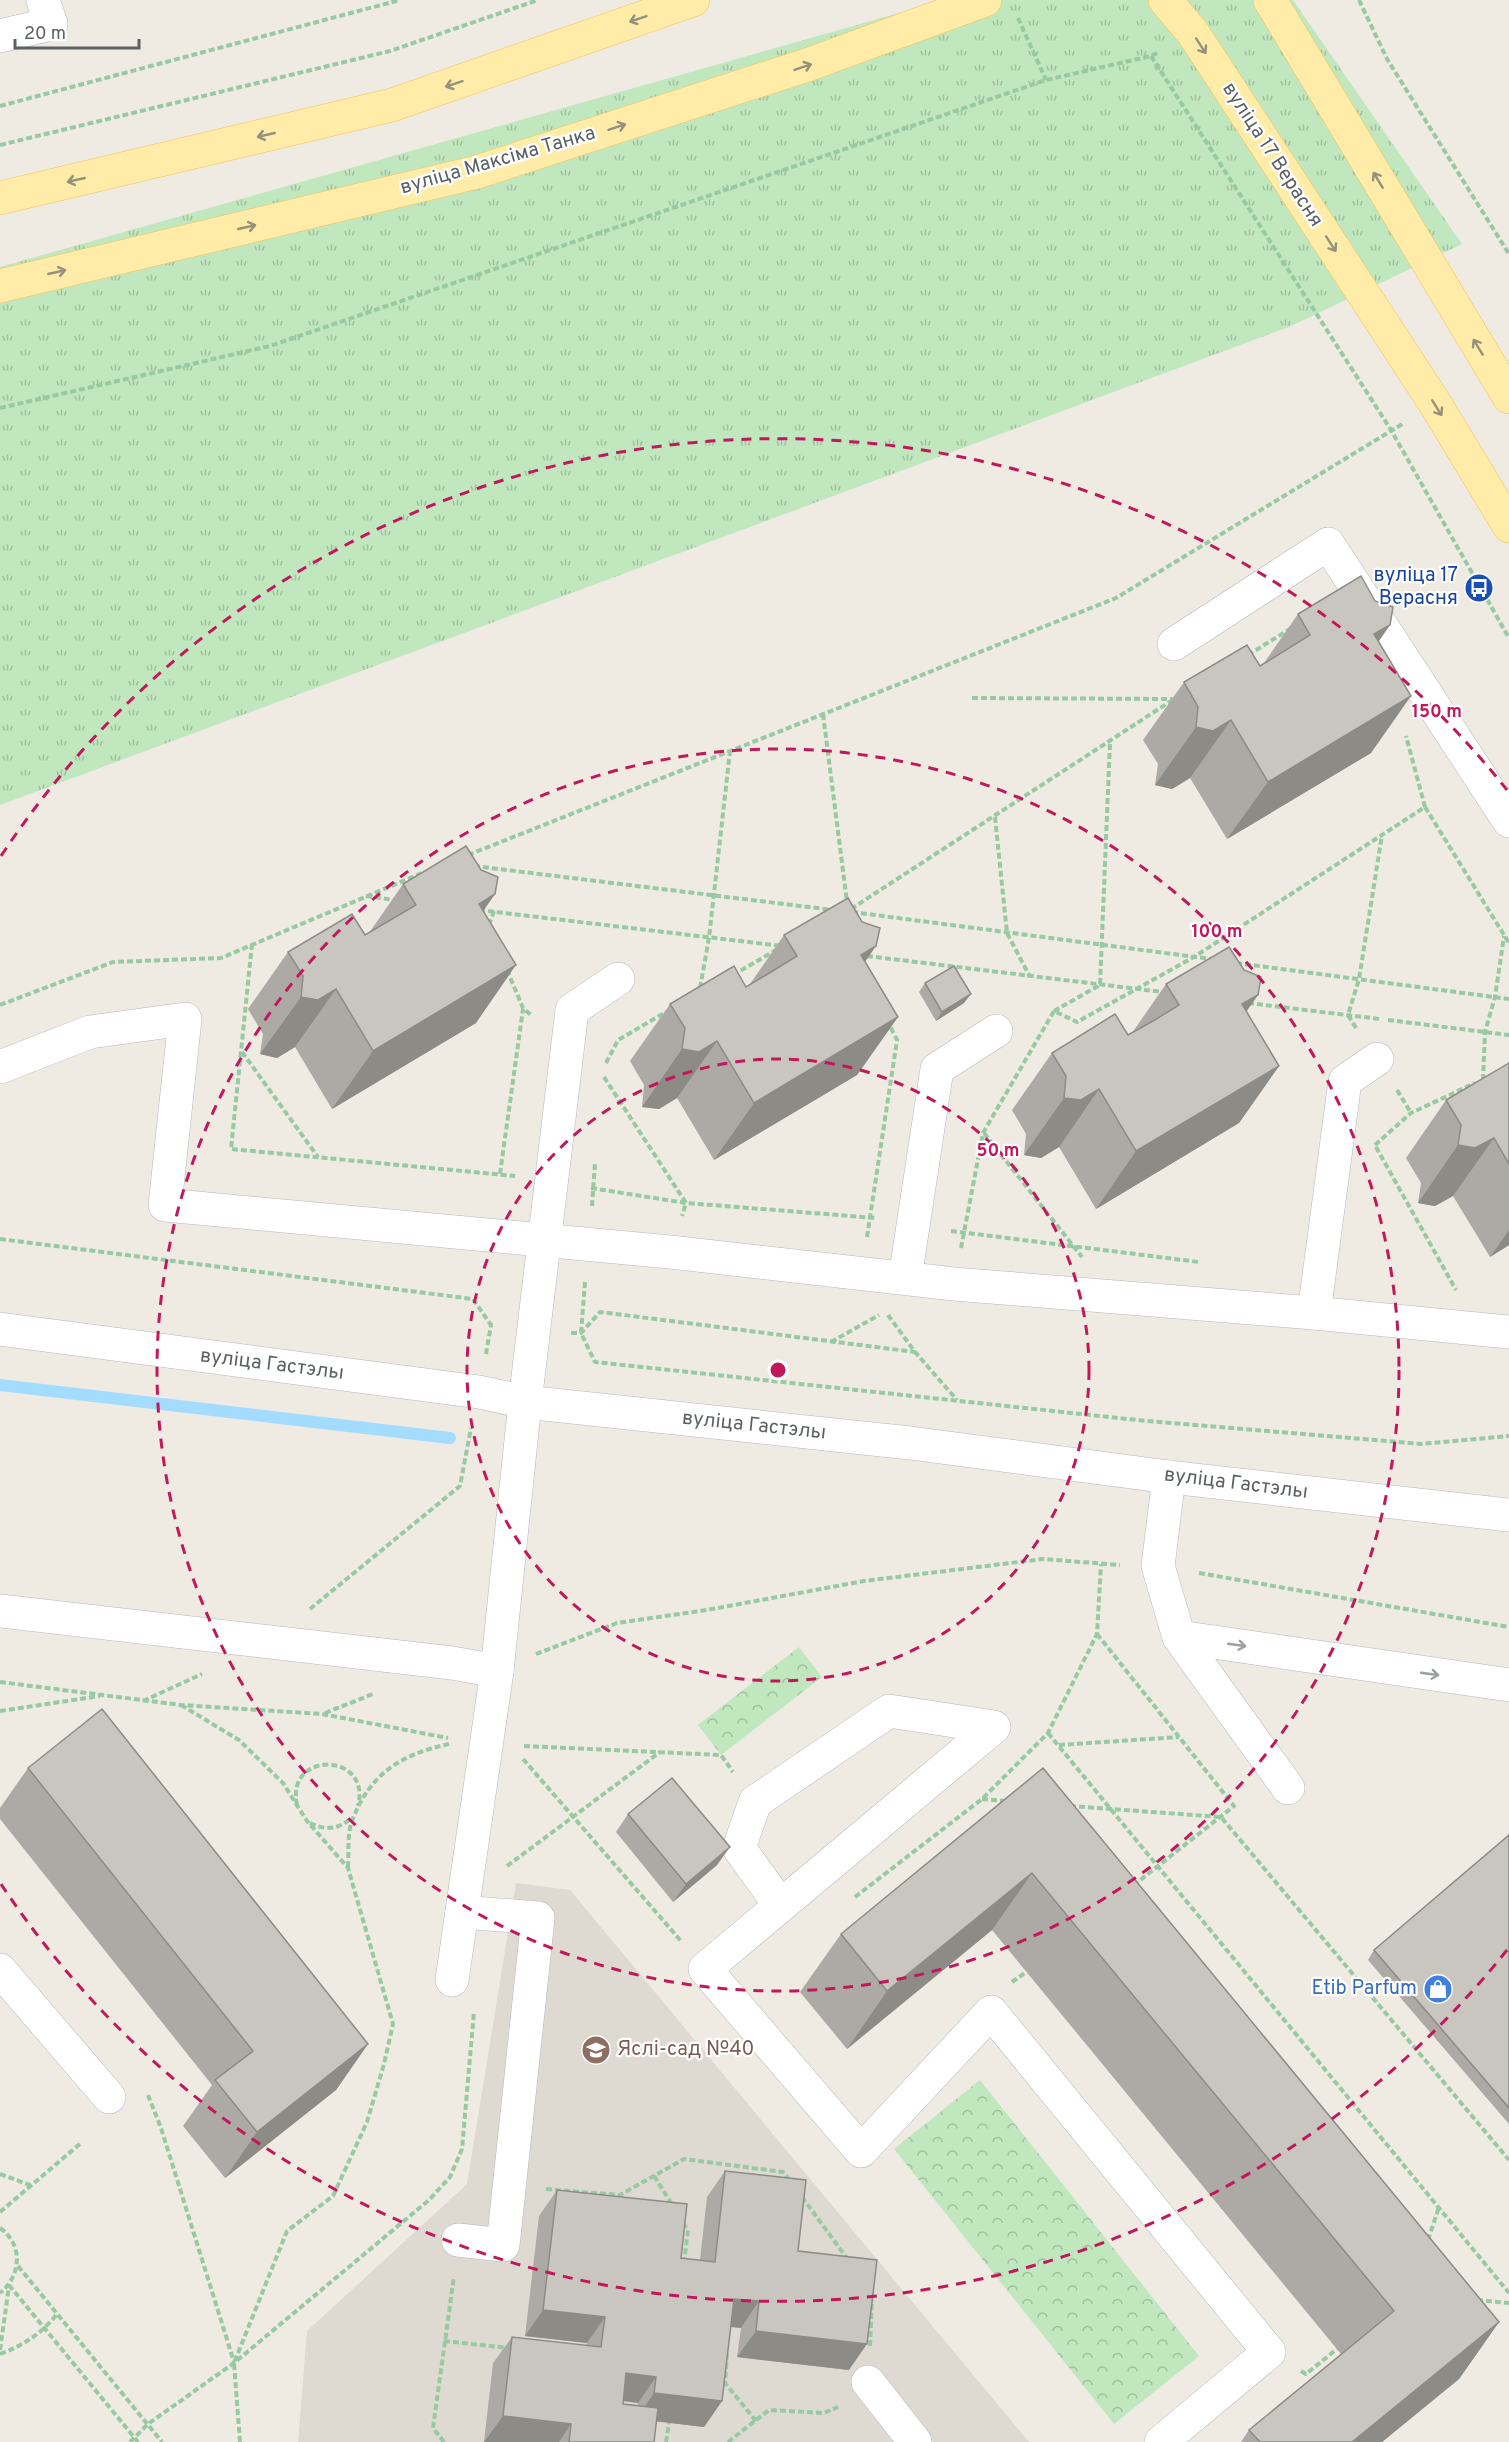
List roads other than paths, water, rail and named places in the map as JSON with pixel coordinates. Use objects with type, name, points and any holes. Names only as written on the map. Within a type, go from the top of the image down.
[{"type":"main road","points":[[0,198],[392,105],[693,0]]},
{"type":"main road","name":"вуліца 17 Верасня","points":[[1165,0],[1193,33],[1436,405],[1509,526]]},
{"type":"main road","points":[[1270,0],[1509,397]]},
{"type":"main road","name":"вуліца Максіма Танка","points":[[0,286],[477,172],[1000,5]]},
{"type":"street","points":[[0,36],[51,24],[42,0]]},
{"type":"street","points":[[1174,644],[1328,544],[1509,821]]},
{"type":"street","points":[[452,1980],[497,1671],[525,1402],[572,1010],[618,979]]},
{"type":"street","points":[[0,1067],[90,1032],[185,1019],[165,1205],[545,1240],[954,1284],[1314,1313],[1494,1331]]},
{"type":"street","points":[[905,1278],[937,1069],[996,1031]]},
{"type":"street","points":[[1314,1313],[1346,1081],[1377,1059]]},
{"type":"street","name":"вуліца Гастэлы","points":[[0,1329],[467,1390],[525,1402],[910,1443],[1169,1477],[1509,1515]]},
{"type":"street","points":[[1169,1477],[1158,1566],[1179,1637],[1288,1788]]},
{"type":"street","points":[[0,1611],[452,1663],[497,1671]]},
{"type":"street","points":[[1179,1637],[1509,1685]]},
{"type":"street","points":[[780,1905],[739,1848],[755,1802],[889,1711],[994,1727],[705,1969],[861,2151],[991,2012],[1269,2352],[1161,2442]]},
{"type":"street","points":[[458,2240],[503,2245],[538,1918],[462,1912]]},
{"type":"street","points":[[0,1970],[109,2097]]},
{"type":"street","points":[[868,2382],[915,2442]]},
{"type":"waterway","points":[[0,1385],[450,1438]]},
{"type":"place","name":"вуліца 17 Верасня","points":[[1479,588]]},
{"type":"place","name":"Etib Parfum","points":[[1438,1989]]},
{"type":"place","name":"Яслі-сад №40","points":[[596,2050]]}]
